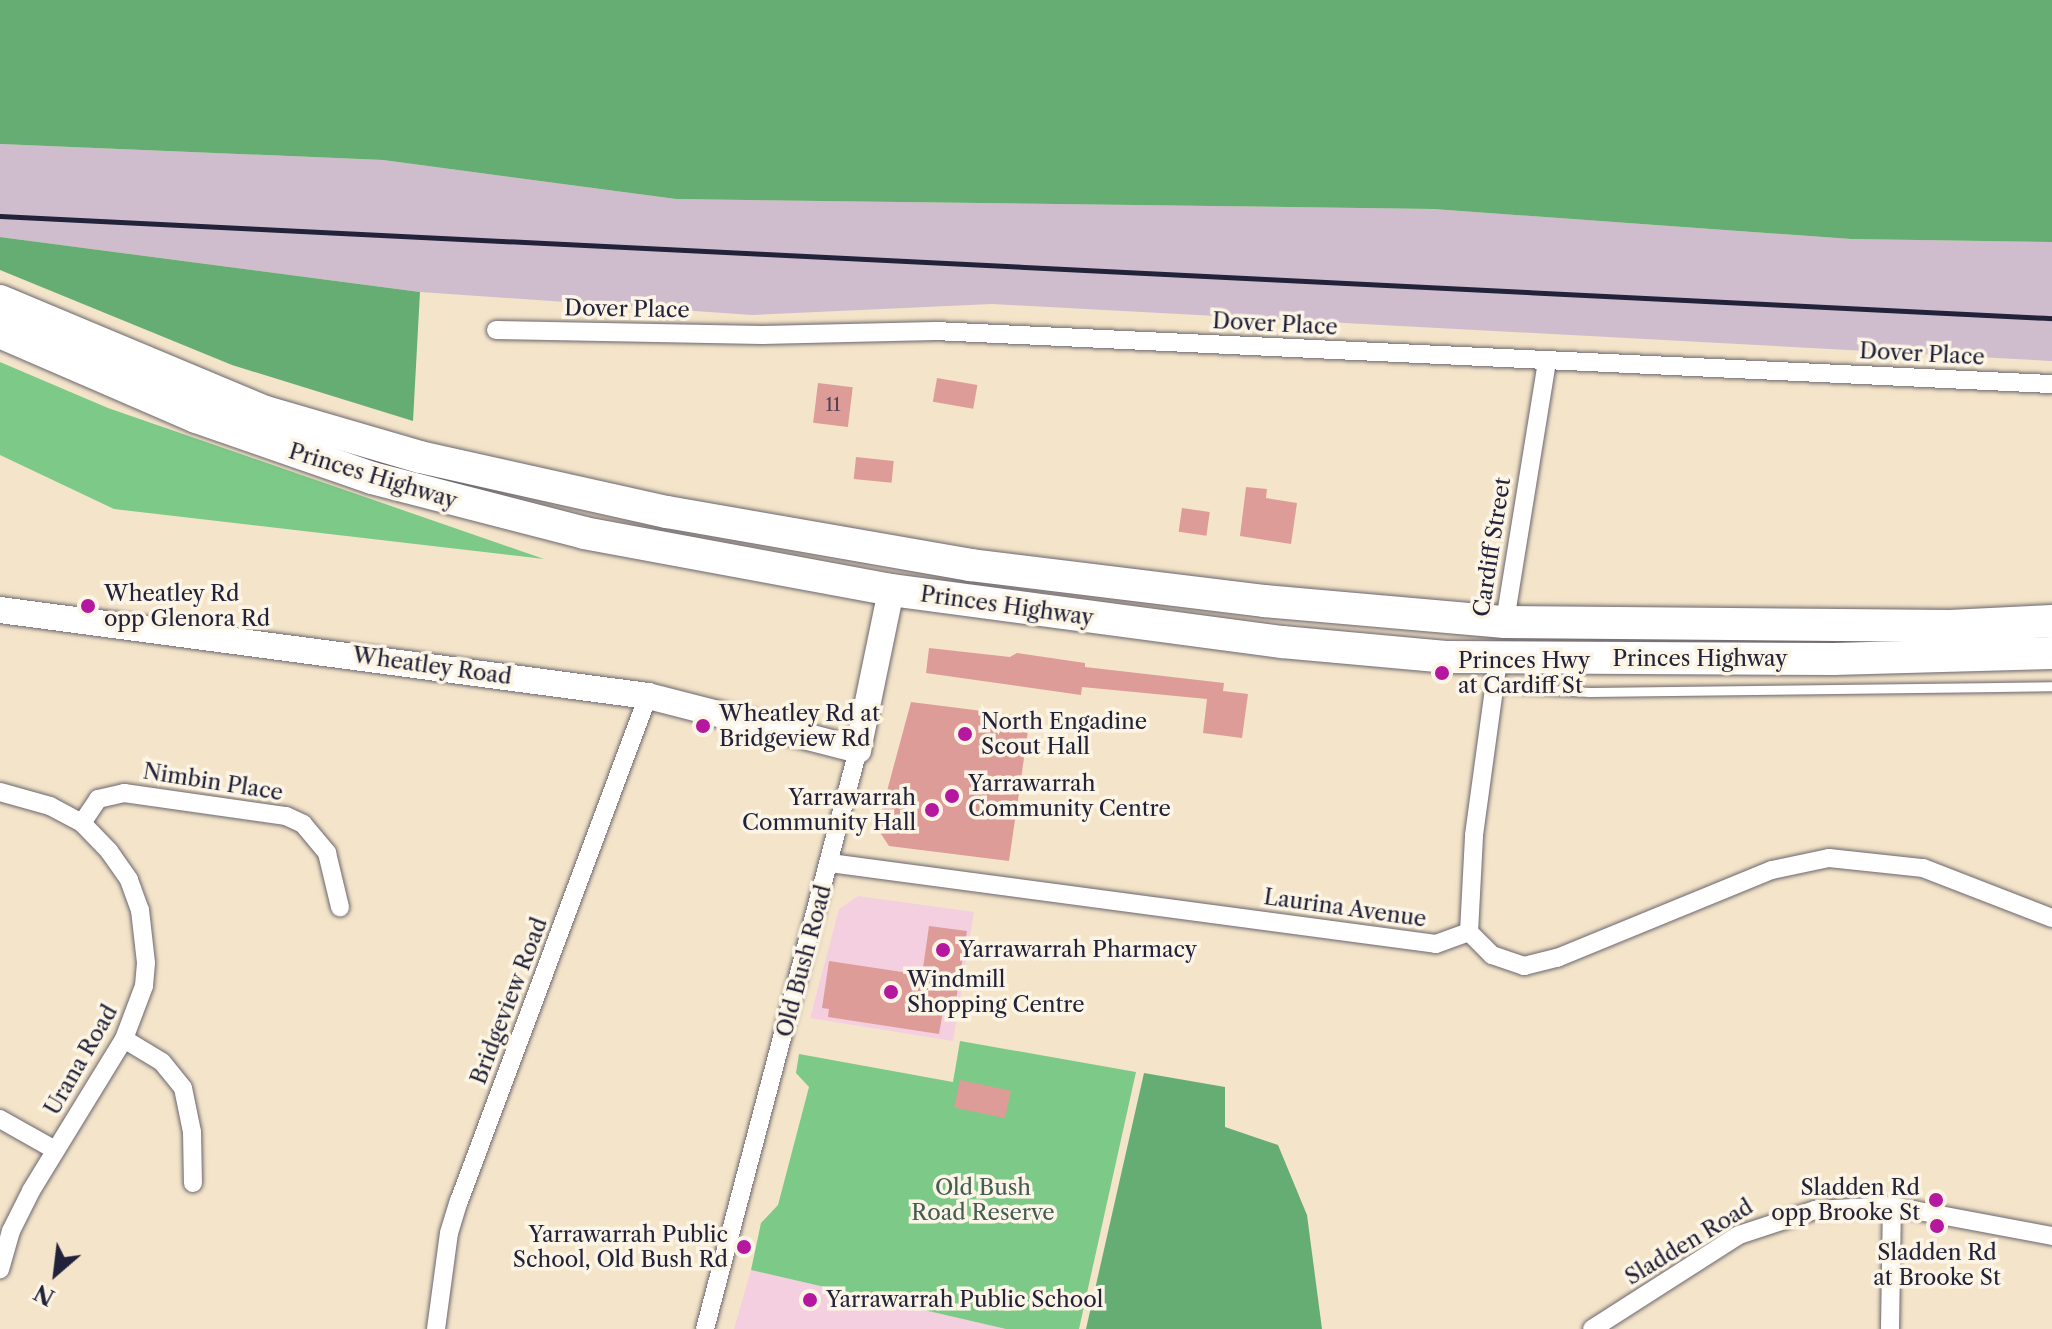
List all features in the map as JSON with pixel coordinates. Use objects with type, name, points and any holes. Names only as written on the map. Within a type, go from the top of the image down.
[{"type":"highway","name":"Princes Highway","points":[[0,301],[266,412],[464,468],[615,502],[971,565],[1296,605],[1505,622],[1950,626],[2052,621]]},
{"type":"highway","name":"Princes Highway","points":[[0,332],[196,417],[372,478],[584,533],[891,590],[1496,673],[2052,653]]},
{"type":"highway","points":[[615,502],[662,531],[864,566],[891,590],[918,577],[971,565]]},
{"type":"street","name":"Dover Place","points":[[496,330],[746,335],[935,331],[2052,384]]},
{"type":"street","name":"Cardiff Street","points":[[1469,932],[1474,835],[1496,673],[1547,361]]},
{"type":"street","name":"Old Bush Road","points":[[705,1329],[830,863],[858,750],[891,590]]},
{"type":"street","name":"Wheatley Road","points":[[0,610],[648,696],[858,750]]},
{"type":"street","name":"Bridgeview Road","points":[[436,1329],[449,1233],[459,1201],[648,696]]},
{"type":"street","name":"Urana Road","points":[[0,792],[50,806],[82,823],[129,880],[140,910],[144,986],[124,1039],[55,1150],[11,1231],[0,1269]]},
{"type":"street","name":"Nimbin Place","points":[[82,823],[98,799],[124,793],[286,816],[303,824],[327,853],[340,907]]},
{"type":"street","points":[[1469,932],[1502,961],[1533,965],[1772,870],[1829,858],[1897,861],[1923,868],[2052,918]]},
{"type":"street","name":"Laurina Avenue","points":[[830,863],[1436,944],[1469,932]]},
{"type":"street","points":[[124,1039],[162,1062],[183,1088],[192,1132],[193,1183]]},
{"type":"street","points":[[0,1119],[55,1150]]},
{"type":"street","name":"Sladden Road","points":[[1592,1329],[1739,1235],[1778,1218],[1852,1205],[1892,1206],[2052,1236]]},
{"type":"street","points":[[1890,1329],[1892,1206]]},
{"type":"lane","points":[[1496,673],[1590,692],[2052,686]]},
{"type":"shaded area","points":[[0,144],[383,160],[676,199],[1433,209],[1851,239],[2052,242],[2052,361],[992,304],[752,315],[420,292],[0,237]]},
{"type":"shaded area","points":[[858,896],[974,912],[953,1041],[810,1018],[839,909]]},
{"type":"shaded area","name":"Yarrawarrah Public School","points":[[751,1270],[1006,1329],[734,1329]]},
{"type":"green space","points":[[0,0],[2052,0],[2052,242],[1851,239],[1433,209],[676,199],[383,160],[0,144]]},
{"type":"green space","points":[[0,237],[420,292],[413,421],[232,365],[0,270]]},
{"type":"green space","points":[[0,362],[108,408],[544,559],[114,509],[0,455]]},
{"type":"green space","name":"Old Bush Road Reserve","points":[[960,1041],[1136,1072],[1079,1329],[1006,1329],[751,1270],[761,1223],[778,1205],[809,1087],[796,1073],[799,1054],[953,1082]]},
{"type":"green space","points":[[1144,1073],[1225,1087],[1225,1127],[1278,1145],[1307,1215],[1322,1329],[1086,1329]]},
{"type":"building","points":[[937,378],[977,385],[973,409],[933,402]]},
{"type":"building","points":[[818,383],[853,387],[848,427],[813,423]]},
{"type":"building","points":[[856,457],[894,461],[891,483],[854,479]]},
{"type":"building","points":[[1246,487],[1267,489],[1266,498],[1297,503],[1291,544],[1240,536]]},
{"type":"building","points":[[1182,508],[1210,512],[1206,536],[1179,532]]},
{"type":"building","points":[[929,648],[1010,657],[1017,653],[1085,663],[1085,667],[1224,683],[1223,691],[1248,694],[1242,738],[1203,733],[1207,699],[1082,687],[1081,695],[926,673]]},
{"type":"building","name":"Yarrawarrah Community Centre","points":[[911,702],[1030,717],[1009,861],[889,846],[877,828]]},
{"type":"building","name":"Windmill Shopping Centre","points":[[929,926],[967,931],[954,1013],[943,1011],[939,1034],[828,1017],[829,1009],[822,1008],[829,961],[922,975]]},
{"type":"building","points":[[960,1080],[1011,1091],[1005,1118],[954,1107]]},
{"type":"railway","points":[[0,216],[2052,318]]},
{"type":"place","name":"Wheatley Rd opp Glenora Rd","points":[[88,606]]},
{"type":"place","name":"Princes Hwy at Cardiff St","points":[[1442,673]]},
{"type":"place","name":"Wheatley Rd at Bridgeview Rd","points":[[703,726]]},
{"type":"place","name":"North Engadine Scout Hall","points":[[965,734]]},
{"type":"place","name":"Yarrawarrah Community Centre","points":[[952,796]]},
{"type":"place","name":"Yarrawarrah Community Hall","points":[[932,810]]},
{"type":"place","name":"Yarrawarrah Pharmacy","points":[[943,950]]},
{"type":"place","name":"Windmill Shopping Centre","points":[[891,992]]},
{"type":"place","name":"Sladden Rd opp Brooke St","points":[[1936,1200]]},
{"type":"place","name":"Sladden Rd at Brooke St","points":[[1937,1226]]},
{"type":"place","name":"Yarrawarrah Public School, Old Bush Rd","points":[[744,1247]]},
{"type":"place","name":"Yarrawarrah Public School","points":[[810,1300]]}]
